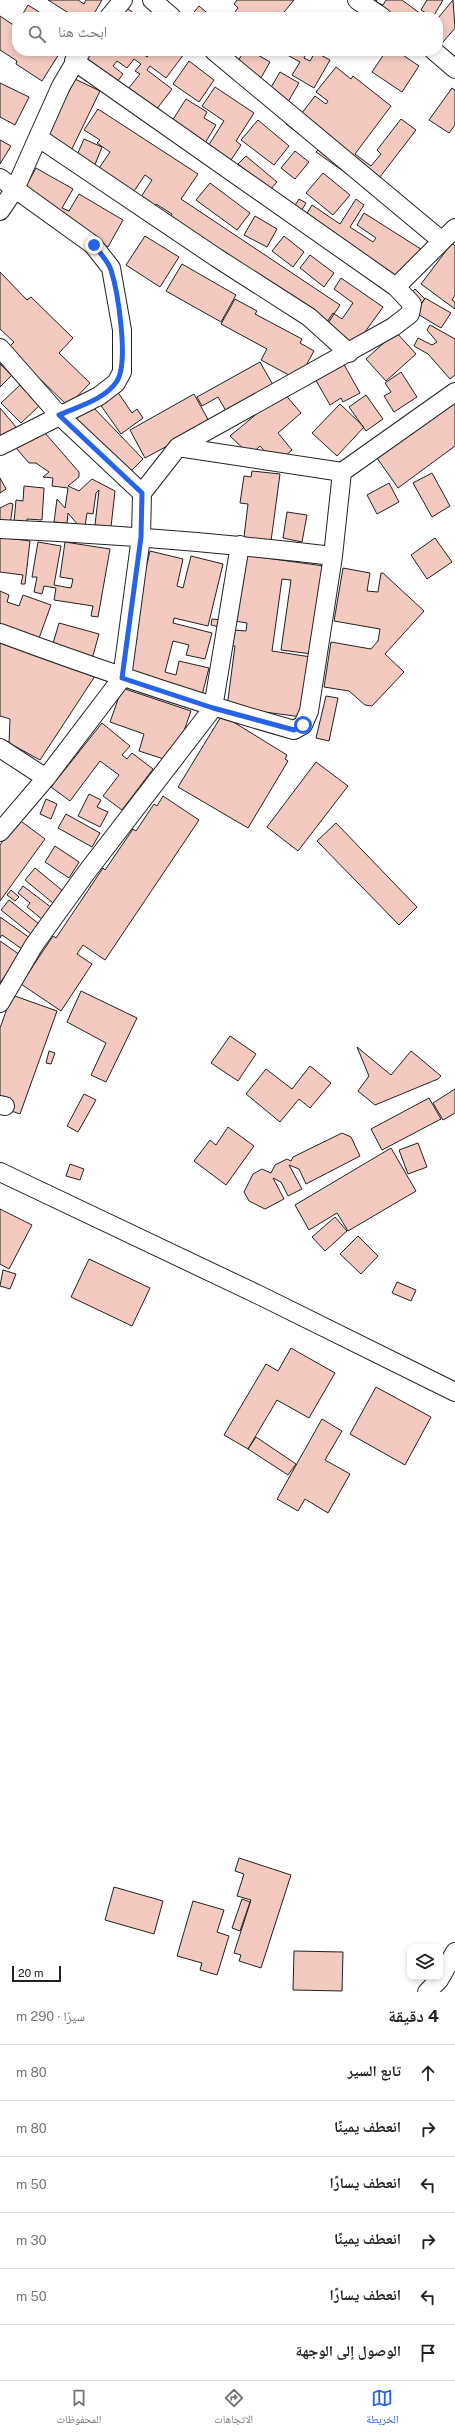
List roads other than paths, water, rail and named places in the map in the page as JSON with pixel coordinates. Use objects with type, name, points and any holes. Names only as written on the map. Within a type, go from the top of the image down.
[{"type":"street","points":[[113,12],[123,0]]},
{"type":"street","points":[[152,0],[166,12]]},
{"type":"street","points":[[358,0],[375,12]]},
{"type":"street","points":[[0,211],[15,189],[78,56],[396,287],[412,304],[410,314],[406,319],[349,353],[178,446],[142,493],[141,537],[122,678],[46,778],[0,832]]},
{"type":"street","points":[[220,56],[442,240]]},
{"type":"street","points":[[440,56],[455,69]]},
{"type":"street","points":[[39,138],[217,258],[309,317],[349,353]]},
{"type":"street","points":[[0,178],[94,245],[111,268],[122,330],[122,372],[116,383],[99,396],[0,446]]},
{"type":"street","points":[[396,287],[455,228]]},
{"type":"street","points":[[0,348],[59,415],[142,493]]},
{"type":"street","points":[[178,446],[342,472],[455,392]]},
{"type":"street","points":[[0,633],[122,678],[213,708],[294,730],[303,725],[309,711],[333,556],[342,472]]},
{"type":"street","points":[[0,529],[141,537],[240,545],[333,556]]},
{"type":"street","points":[[0,1003],[34,945],[86,873],[213,708],[240,545]]},
{"type":"street","points":[[0,748],[46,778]]},
{"type":"street","points":[[0,1172],[259,1295],[455,1392]]},
{"type":"street","points":[[427,1992],[440,1980],[455,1952]]}]
